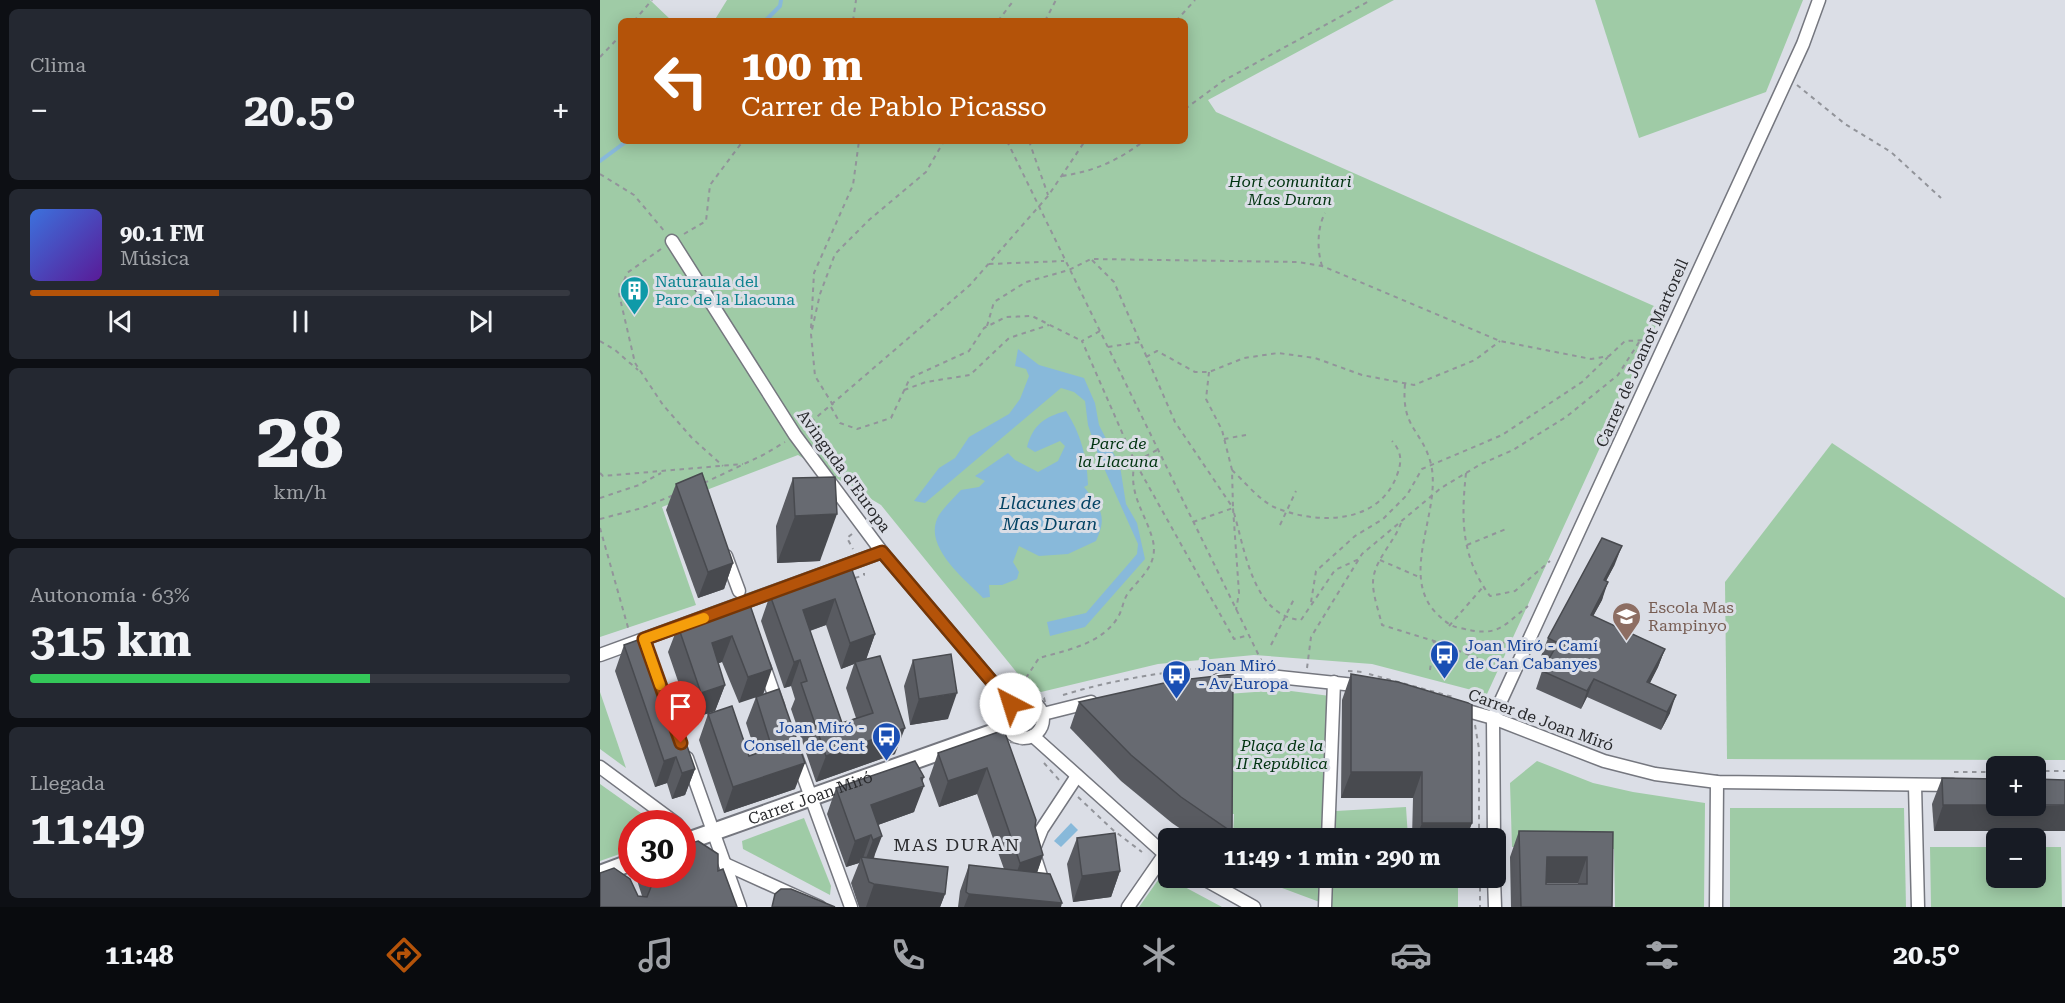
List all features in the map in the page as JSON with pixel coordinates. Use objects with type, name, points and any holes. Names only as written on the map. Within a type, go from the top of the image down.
[{"type":"street","name":"Carrer de Joanot Martorell","points":[[1493,718],[1788,77],[1819,0]]},
{"type":"street","name":"Avinguda d'Europa","points":[[672,241],[795,435],[882,552],[1012,699]]},
{"type":"street","points":[[723,549],[742,603]]},
{"type":"street","points":[[600,655],[882,552]]},
{"type":"street","points":[[644,639],[649,654]]},
{"type":"street","points":[[759,652],[782,717]]},
{"type":"street","points":[[1206,682],[1269,676],[1378,689]]},
{"type":"street","points":[[1328,828],[1334,682]]},
{"type":"street","points":[[1046,713],[1029,700],[1012,699],[1005,712],[999,734],[1018,738],[1035,738],[1158,853]]},
{"type":"street","points":[[1046,713],[1104,699]]},
{"type":"street","name":"Carrer de Joan Miró","points":[[1440,703],[1493,718],[1604,761],[1655,774],[1717,782],[1964,785]]},
{"type":"street","points":[[1035,738],[1043,725],[1046,713]]},
{"type":"street","points":[[1493,718],[1494,828]]},
{"type":"street","name":"Carrer Joan Miró","points":[[696,838],[999,734]]},
{"type":"street","points":[[790,739],[851,907]]},
{"type":"street","points":[[681,743],[740,907]]},
{"type":"street","points":[[600,767],[658,810]]},
{"type":"street","points":[[1051,907],[1033,851],[1039,824],[1077,776]]},
{"type":"street","points":[[1716,907],[1717,782]]},
{"type":"street","points":[[1915,785],[1918,907]]},
{"type":"street","points":[[725,864],[820,907]]},
{"type":"street","points":[[1128,907],[1158,867]]},
{"type":"street","points":[[600,874],[618,871]]},
{"type":"street","points":[[1220,888],[1254,907]]},
{"type":"street","points":[[1325,907],[1326,888]]},
{"type":"street","points":[[1494,888],[1495,907]]},
{"type":"path","points":[[636,18],[652,0]]},
{"type":"path","points":[[853,18],[856,0]]},
{"type":"path","points":[[1000,18],[1014,0]]},
{"type":"path","points":[[1047,18],[1056,0]]},
{"type":"path","points":[[1179,18],[1195,0]]},
{"type":"path","points":[[1188,107],[1223,81],[1371,0]]},
{"type":"path","points":[[600,57],[618,38]]},
{"type":"path","points":[[1788,77],[1845,124],[1891,152],[1941,198]]},
{"type":"path","points":[[723,466],[692,438],[663,405],[635,363],[619,294],[627,273],[672,241],[706,221],[710,185],[741,144]]},
{"type":"path","points":[[859,144],[853,185],[814,273],[811,334],[815,376],[840,423],[857,429],[891,418],[910,378],[969,351],[987,326],[994,302],[1026,282],[1069,270],[1091,259],[1298,261],[1322,266],[1500,340],[1591,359],[1609,356]]},
{"type":"path","points":[[811,334],[820,294],[835,254],[869,220],[926,172],[942,144]]},
{"type":"path","points":[[1008,144],[1263,665]]},
{"type":"path","points":[[1030,144],[1048,196]]},
{"type":"path","points":[[699,485],[746,464],[795,435],[832,406],[970,285],[1048,196],[1083,144]]},
{"type":"path","points":[[1062,176],[1083,172],[1120,159],[1140,144]]},
{"type":"path","points":[[600,174],[634,195],[672,241]]},
{"type":"path","points":[[1322,266],[1319,256],[1320,222],[1325,213]]},
{"type":"path","points":[[1091,259],[1114,282],[1175,422],[1233,508],[1254,580],[1273,609],[1285,617],[1301,620],[1311,602],[1335,570],[1359,559]]},
{"type":"path","points":[[989,264],[1065,261]]},
{"type":"path","points":[[987,326],[1006,317],[1032,316],[1082,341],[1135,462],[1234,639],[1249,635]]},
{"type":"path","points":[[904,390],[926,382],[970,375],[1009,338],[1050,325]]},
{"type":"path","points":[[1082,341],[1100,332]]},
{"type":"path","points":[[1307,668],[1311,637],[1359,559],[1433,495],[1466,473],[1513,450],[1566,417],[1618,375],[1641,339],[1625,341],[1582,382],[1502,435],[1467,452],[1431,464],[1422,470],[1407,495],[1383,519],[1355,536],[1316,572],[1311,602]]},
{"type":"path","points":[[1146,357],[1157,351],[1195,372],[1209,372],[1244,358],[1278,353],[1315,358],[1362,375],[1414,385],[1474,360],[1500,340]]},
{"type":"path","points":[[600,341],[615,350],[642,374]]},
{"type":"path","points":[[1107,347],[1140,342]]},
{"type":"path","points":[[1209,372],[1206,399],[1224,439],[1232,470],[1239,593],[1236,610]]},
{"type":"path","points":[[1405,384],[1403,405],[1410,427],[1431,464],[1433,495],[1420,578],[1427,604],[1449,626],[1484,634],[1502,628],[1528,606]]},
{"type":"path","points":[[1224,439],[1246,435]]},
{"type":"path","points":[[1232,470],[1271,506],[1318,518],[1348,517],[1377,505],[1394,484],[1401,465],[1399,450],[1392,441]]},
{"type":"path","points":[[1035,738],[1031,748],[1003,743],[993,715],[1012,699],[1039,658],[1080,646],[1101,635],[1118,618],[1127,594],[1144,576],[1153,560],[1153,541],[1136,502],[1133,471],[1135,462],[1157,450]]},
{"type":"path","points":[[600,473],[603,476],[746,464]]},
{"type":"path","points":[[600,498],[639,485],[664,471]]},
{"type":"path","points":[[1466,473],[1461,518],[1476,576],[1490,596],[1515,591],[1550,561]]},
{"type":"path","points":[[1280,525],[1296,491]]},
{"type":"path","points":[[600,519],[642,508],[680,493]]},
{"type":"path","points":[[1193,522],[1233,508]]},
{"type":"path","points":[[1401,521],[1396,537],[1380,560],[1372,582],[1382,625],[1434,641],[1487,662],[1505,641],[1514,641]]},
{"type":"path","points":[[600,528],[629,631]]},
{"type":"path","points":[[1467,545],[1506,529]]},
{"type":"path","points":[[1380,560],[1420,578]]},
{"type":"path","points":[[1449,626],[1484,587]]},
{"type":"path","points":[[1271,645],[1295,597]]},
{"type":"path","points":[[1430,670],[1434,641]]},
{"type":"path","points":[[1012,699],[1044,698],[1046,713]]},
{"type":"path","points":[[1471,712],[1479,748],[1479,828]]},
{"type":"path","points":[[1042,759],[1046,766],[1113,830],[1158,856]]},
{"type":"path","points":[[2046,771],[2065,771]]},
{"type":"path","points":[[1480,888],[1480,907]]},
{"type":"green space","name":"Parc de la Llacuna","points":[[600,0],[650,0],[669,18],[618,18],[618,144],[1188,144],[1188,18],[716,18],[727,0],[1394,0],[1208,100],[1216,112],[1663,310],[1487,694],[1372,664],[1254,655],[1158,664],[1041,692],[1018,674],[881,505],[798,455],[662,507],[696,605],[600,637]]},
{"type":"green space","points":[[1595,0],[1803,0],[1766,92],[1639,138]]},
{"type":"green space","points":[[1832,443],[2065,598],[2065,760],[2046,760],[2046,756],[1986,756],[1986,760],[1727,759],[1725,582]]},
{"type":"green space","name":"Plaça de la II República","points":[[1283,690],[1338,697],[1336,811],[1406,807],[1407,828],[1233,828],[1234,814],[1227,814],[1227,694]]},
{"type":"green space","points":[[600,692],[626,768],[600,749]]},
{"type":"green space","points":[[1537,761],[1593,783],[1633,792],[1705,803],[1704,907],[1615,907],[1614,849],[1512,847],[1510,783]]},
{"type":"green space","points":[[600,784],[637,810],[618,810],[618,855],[600,861]]},
{"type":"green space","points":[[1730,808],[1904,808],[1906,907],[1730,907]]},
{"type":"green space","points":[[804,818],[831,886],[830,895],[743,849],[742,841]]},
{"type":"green space","points":[[1930,847],[1986,847],[1986,888],[2046,888],[2046,847],[2061,847],[2062,907],[1931,907]]},
{"type":"green space","points":[[1158,880],[1158,888],[1187,888],[1222,907],[1139,907]]},
{"type":"green space","points":[[1282,888],[1458,888],[1458,907],[1333,907]]},
{"type":"water","points":[[1018,349],[1039,365],[1084,378],[1095,403],[1099,425],[1120,466],[1126,504],[1137,523],[1145,559],[1085,627],[1050,636],[1047,622],[1086,613],[1137,554],[1138,544],[1099,457],[1088,425],[1085,401],[1074,392],[1061,388],[925,503],[914,501],[939,468],[955,458],[969,437],[1009,414],[1020,399],[1029,376],[1026,369],[1015,366]]},
{"type":"water","name":"Llacunes de Mas Duran","points":[[1066,411],[1076,428],[1085,455],[1088,485],[1084,487],[1098,506],[1102,518],[1100,532],[1096,541],[1068,554],[1039,556],[1019,546],[1013,562],[1019,572],[1017,579],[1002,585],[989,585],[990,597],[983,598],[956,572],[940,550],[935,527],[939,515],[961,490],[979,487],[985,481],[975,476],[1008,453],[1015,460],[1038,472],[1058,461],[1065,446],[1060,441],[1035,452],[1027,447],[1029,439],[1040,423]]},
{"type":"water","points":[[1071,823],[1078,830],[1061,847],[1054,841]]},
{"type":"building","points":[[702,473],[733,563],[708,572],[676,484]]},
{"type":"building","points":[[835,477],[837,514],[795,516],[793,478]]},
{"type":"building","points":[[1602,538],[1622,546],[1604,580],[1608,582],[1591,615],[1665,649],[1647,682],[1676,695],[1667,712],[1594,679],[1587,691],[1542,671],[1558,643],[1548,638]]},
{"type":"building","points":[[851,567],[875,634],[850,643],[835,599],[803,610],[842,723],[873,713],[855,662],[880,656],[905,728],[826,756],[801,683],[807,681],[800,660],[794,662],[770,595]]},
{"type":"building","points":[[749,602],[772,669],[748,677],[732,636],[712,643],[725,685],[701,693],[678,626]]},
{"type":"building","points":[[649,636],[695,769],[682,773],[676,757],[664,761],[624,645]]},
{"type":"building","points":[[951,654],[957,693],[919,699],[913,660]]},
{"type":"building","points":[[1233,674],[1232,828],[1226,828],[1181,797],[1131,755],[1079,702],[1173,681]]},
{"type":"building","points":[[1351,674],[1398,682],[1472,704],[1472,823],[1422,823],[1422,772],[1351,772]]},
{"type":"building","points":[[779,689],[805,763],[733,787],[708,714],[732,706],[749,756],[772,748],[756,697]]},
{"type":"building","points":[[1004,730],[1036,820],[1035,827],[1043,855],[1020,863],[987,768],[948,781],[938,753]]},
{"type":"building","points":[[915,761],[924,777],[921,778],[924,786],[871,805],[882,836],[873,840],[871,835],[855,841],[836,788]]},
{"type":"building","points":[[1942,778],[1986,779],[1986,805],[1943,805]]},
{"type":"building","points":[[2046,779],[2065,780],[2065,805],[2046,805]]},
{"type":"building","points":[[1519,831],[1613,832],[1612,907],[1521,907]],"holes":[[[1547,857],[1587,857],[1587,884],[1546,884]]]},
{"type":"building","points":[[1115,833],[1120,871],[1082,876],[1077,838]]},
{"type":"building","points":[[696,842],[718,854],[718,871],[723,869],[737,907],[600,907],[600,873],[614,868],[618,871],[618,888],[634,888],[638,896],[647,897],[651,888],[696,888]]},
{"type":"building","points":[[861,857],[948,867],[945,894],[869,882]]},
{"type":"building","points":[[969,865],[1050,874],[1062,903],[969,894],[966,892]]},
{"type":"building","points":[[781,889],[791,889],[835,907],[772,907],[775,894]]},
{"type":"waterway","points":[[768,18],[780,6],[781,0]]},
{"type":"waterway","points":[[600,161],[623,144]]},
{"type":"slow traffic","points":[[660,685],[644,639],[704,618]]},
{"type":"place","name":"Naturaula del Parc de la Llacuna","points":[[634,316]]},
{"type":"place","name":"Escola Mas Rampinyo","points":[[1627,642]]},
{"type":"place","name":"Joan Miró - Camí de Can Cabanyes","points":[[1444,680]]},
{"type":"place","name":"Joan Miró - Av Europa","points":[[1177,700]]},
{"type":"place","name":"Joan Miró - Consell de Cent","points":[[886,762]]},
{"type":"district","name":"MAS DURAN","points":[[957,844]]},
{"type":"route","points":[[681,743],[644,639],[882,552],[1011,704]]},
{"type":"park label","name":"Hort comunitari Mas Duran","points":[[1290,190]]}]
